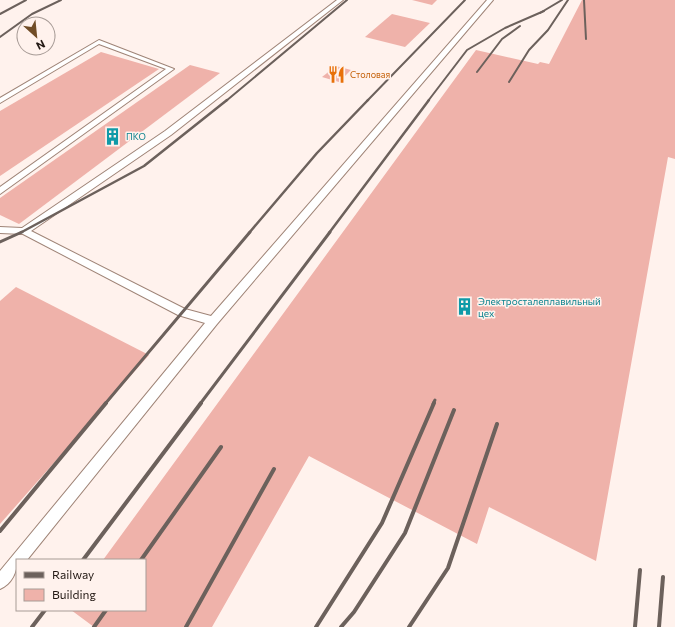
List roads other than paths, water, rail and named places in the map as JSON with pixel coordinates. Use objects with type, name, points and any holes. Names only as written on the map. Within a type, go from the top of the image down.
[{"type":"lane","points":[[24,231],[168,133],[340,0]]},
{"type":"lane","points":[[20,559],[213,321],[490,0]]},
{"type":"lane","points":[[0,101],[99,42],[171,70],[0,191]]},
{"type":"lane","points":[[0,230],[24,231],[182,312],[213,321]]},
{"type":"lane","points":[[0,582],[16,563]]},
{"type":"railway","points":[[0,14],[26,0]]},
{"type":"railway","points":[[0,37],[32,14],[61,0]]},
{"type":"railway","points":[[226,101],[347,0]]},
{"type":"railway","points":[[367,101],[465,0]]},
{"type":"railway","points":[[542,12],[562,0]]},
{"type":"railway","points":[[509,82],[529,50],[548,30],[568,0]]},
{"type":"railway","points":[[584,0],[586,39]]},
{"type":"railway","points":[[428,101],[467,50],[505,28],[542,12]]},
{"type":"railway","points":[[477,72],[502,39],[520,26]]},
{"type":"railway","points":[[21,232],[144,166],[227,100]]},
{"type":"railway","points":[[249,233],[317,153],[368,100]]},
{"type":"railway","points":[[329,233],[429,100]]},
{"type":"railway","points":[[0,242],[21,232]]},
{"type":"railway","points":[[105,404],[250,232]]},
{"type":"railway","points":[[200,404],[330,232]]},
{"type":"railway","points":[[433,404],[435,400]]},
{"type":"railway","points":[[0,531],[106,403]]},
{"type":"railway","points":[[84,559],[201,403]]},
{"type":"railway","points":[[316,627],[382,523],[434,403]]},
{"type":"railway","points":[[341,627],[354,612],[405,533],[454,410]]},
{"type":"railway","points":[[409,627],[448,568],[497,424]]},
{"type":"railway","points":[[142,559],[221,447]]},
{"type":"railway","points":[[186,627],[274,469]]},
{"type":"railway","points":[[635,627],[640,570]]},
{"type":"railway","points":[[659,627],[663,577]]},
{"type":"railway","points":[[32,627],[44,611]]},
{"type":"railway","points":[[94,627],[105,611]]},
{"type":"place","name":"Столовая","points":[[337,74]]},
{"type":"place","name":"ПКО","points":[[113,136]]},
{"type":"place","name":"Электросталеплавильный цех","points":[[465,307]]}]
